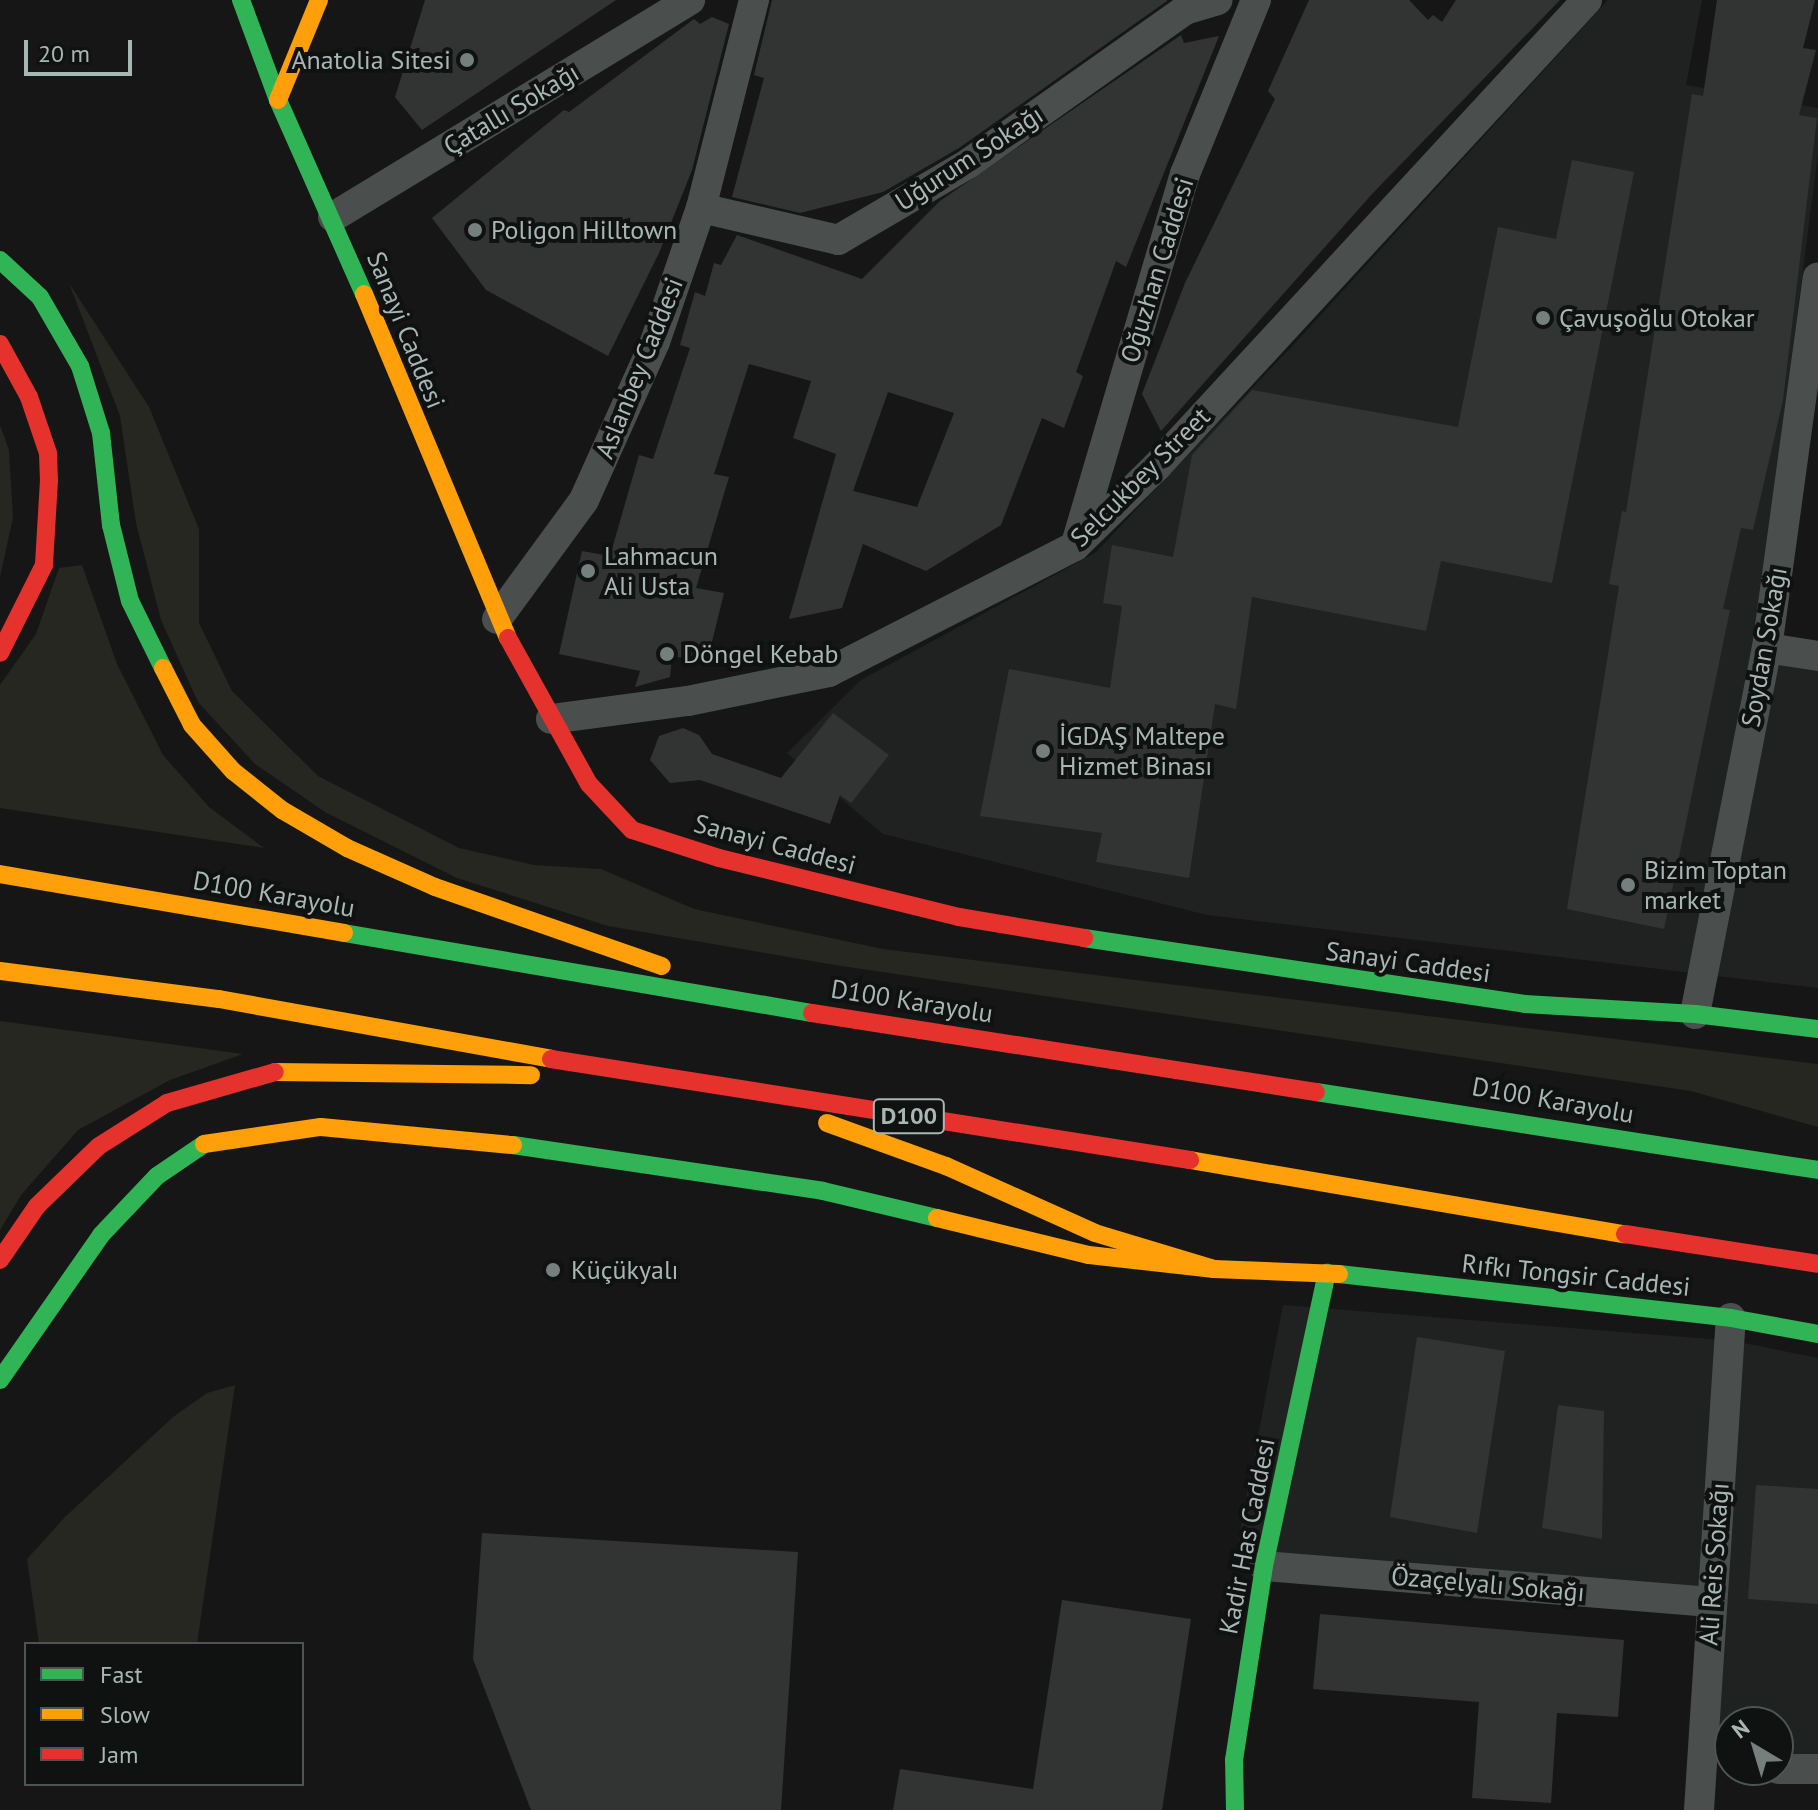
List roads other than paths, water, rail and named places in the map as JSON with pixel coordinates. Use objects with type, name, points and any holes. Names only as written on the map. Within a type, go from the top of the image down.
[{"type":"main road","name":"Sanayi Caddesi","points":[[241,0],[278,100],[333,217],[497,619],[589,784],[632,830],[735,862],[959,917],[1254,967],[1525,1004],[1695,1014],[1818,1029]]},
{"type":"main road","points":[[278,100],[319,0]]},
{"type":"main road","points":[[0,260],[40,297],[80,366],[101,433],[111,525],[130,601],[192,725],[233,771],[282,810],[347,848],[435,887],[782,1008]]},
{"type":"main road","points":[[0,344],[34,412],[48,453],[49,480],[44,565],[0,653]]},
{"type":"main road","name":"D100 Karayolu","points":[[0,874],[782,1008],[1818,1170]]},
{"type":"main road","name":"D100","points":[[0,971],[219,999],[655,1078],[1125,1148],[1335,1188],[1818,1264]]},
{"type":"main road","points":[[0,1260],[37,1206],[99,1146],[167,1103],[266,1072],[655,1078]]},
{"type":"main road","points":[[738,1091],[946,1166],[1095,1233],[1214,1269]]},
{"type":"main road","points":[[0,1380],[45,1322],[101,1235],[157,1176],[204,1144],[321,1127],[517,1145],[823,1191],[1089,1255],[1214,1269]]},
{"type":"main road","name":"Rıfkı Tongsir Caddesi","points":[[1214,1269],[1327,1273],[1731,1318],[1818,1334]]},
{"type":"main road","name":"Kadir Has Caddesi","points":[[1235,1810],[1234,1760],[1264,1566],[1327,1273]]},
{"type":"street","name":"Çatallı Sokağı","points":[[333,217],[690,0]]},
{"type":"street","name":"Aslanbey Caddesi","points":[[497,619],[584,500],[655,342],[701,208],[754,0]]},
{"type":"street","name":"Uğurum Sokağı","points":[[701,208],[838,240],[969,163],[1185,10],[1217,0]]},
{"type":"street","name":"Oğuzhan Caddesi","points":[[1075,546],[1185,174],[1256,0]]},
{"type":"street","name":"Selcukbey Street","points":[[551,719],[688,701],[829,672],[1075,546],[1157,466],[1587,0]]},
{"type":"street","name":"Soydan Sokağı","points":[[1695,1014],[1767,648],[1818,277]]},
{"type":"street","points":[[1767,648],[1818,656]]},
{"type":"street","name":"Ali Reis Sokağı","points":[[1714,1706],[1711,1602],[1731,1318]]},
{"type":"street","name":"Özaçelyalı Sokağı","points":[[1264,1566],[1711,1602]]},
{"type":"street","points":[[1794,1769],[1818,1769]]},
{"type":"street","name":"Ali Reis Sokağı","points":[[1699,1810],[1714,1775]]},
{"type":"place","name":"Anatolia Sitesi","points":[[467,60]]},
{"type":"place","name":"Poligon Hilltown","points":[[475,230]]},
{"type":"place","name":"Çavuşoğlu Otokar","points":[[1543,318]]},
{"type":"place","name":"Lahmacun Ali Usta","points":[[588,571]]},
{"type":"place","name":"Döngel Kebab","points":[[667,654]]},
{"type":"place","name":"İGDAŞ Maltepe Hizmet Binası","points":[[1043,751]]},
{"type":"place","name":"Bizim Toptan market","points":[[1628,885]]},
{"type":"place","name":"Küçükyalı","points":[[553,1270]]}]
